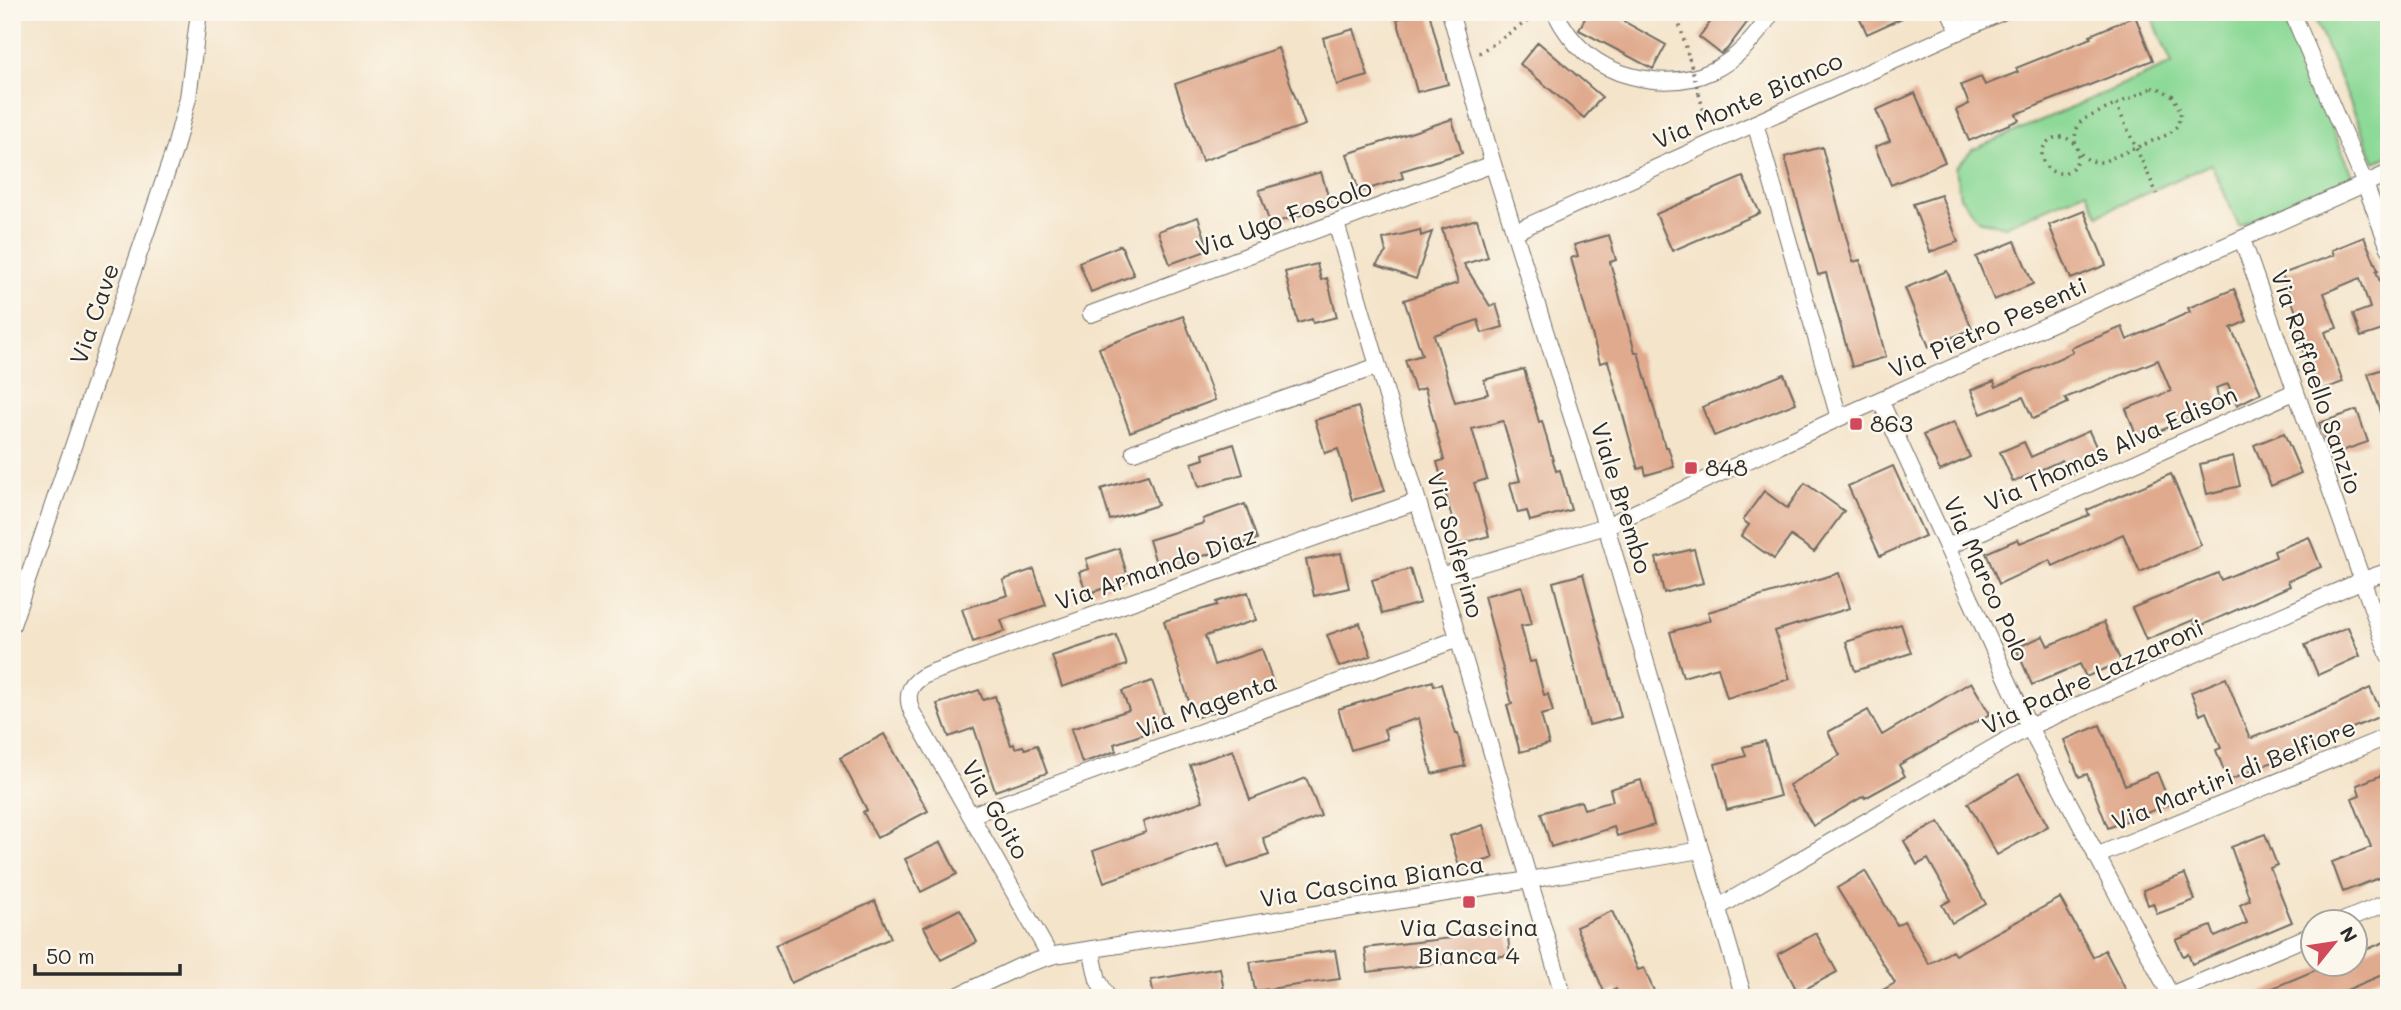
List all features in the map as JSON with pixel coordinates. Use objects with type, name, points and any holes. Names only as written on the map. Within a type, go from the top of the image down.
[{"type":"street","name":"Via Cave","points":[[12,625],[174,151],[188,97],[199,12]]},
{"type":"street","name":"Viale Brembo","points":[[1450,12],[1493,164],[1606,526],[1744,998]]},
{"type":"street","points":[[1555,12],[1570,38],[1598,64],[1621,73],[1667,82],[1702,76],[1726,63],[1750,41],[1772,12]]},
{"type":"street","points":[[1950,12],[1959,32]]},
{"type":"street","name":"Via Monte Bianco","points":[[1514,232],[2002,12]]},
{"type":"street","points":[[2292,12],[2365,184],[2389,248]]},
{"type":"street","points":[[1755,123],[1839,418]]},
{"type":"street","name":"Via Ugo Foscolo","points":[[1091,314],[1493,164]]},
{"type":"street","name":"Via Pietro Pesenti","points":[[1440,576],[1606,526],[1839,418],[2389,173]]},
{"type":"street","name":"Via Solferino","points":[[1336,223],[1564,998]]},
{"type":"street","name":"Via Raffaello Sanzio","points":[[2242,239],[2389,656]]},
{"type":"street","points":[[1134,452],[1378,366]]},
{"type":"street","name":"Via Thomas Alva Edison","points":[[1947,547],[2294,392]]},
{"type":"street","name":"Via Marco Polo","points":[[1880,400],[2029,727],[2171,996]]},
{"type":"street","name":"Via Armando Diaz","points":[[911,686],[930,673],[1418,501]]},
{"type":"street","name":"Via Padre Lazzaroni","points":[[1717,908],[2029,727],[2389,571]]},
{"type":"street","name":"Via Magenta","points":[[971,815],[1458,639]]},
{"type":"street","name":"Via Goito","points":[[911,686],[908,694],[910,707],[1050,956]]},
{"type":"street","name":"Via Martiri di Belfiore","points":[[2096,856],[2389,737]]},
{"type":"street","name":"Via Cascina Bianca","points":[[953,998],[1021,966],[1050,956],[1530,880],[1700,850]]},
{"type":"street","points":[[2370,910],[2389,902]]},
{"type":"street","points":[[2171,996],[2300,940]]},
{"type":"street","points":[[1091,949],[1096,974],[1108,998]]},
{"type":"path","points":[[1464,63],[1542,12]]},
{"type":"path","points":[[1676,12],[1713,141]]},
{"type":"path","points":[[2116,103],[2082,120],[2074,134],[2077,149],[2077,161],[2069,170],[2056,173],[2046,166],[2042,155],[2045,145],[2053,138],[2065,138],[2077,149],[2081,155],[2095,162],[2102,162],[2174,130],[2181,118],[2178,103],[2167,92],[2152,88],[2116,103]]},
{"type":"path","points":[[2116,103],[2157,194]]},
{"type":"green space","points":[[2150,12],[2280,12],[2353,175],[2239,226],[2211,164],[2098,215],[2087,191],[2005,226],[1978,220],[1960,197],[1956,168],[1972,150],[2172,64]]},
{"type":"green space","points":[[2312,12],[2389,12],[2389,156],[2375,162]]},
{"type":"building","points":[[1429,12],[1448,84],[1417,92],[1397,19]]},
{"type":"building","points":[[1588,12],[1607,12],[1666,45],[1653,69],[1579,30]]},
{"type":"building","points":[[1718,12],[1755,12],[1721,54],[1699,37]]},
{"type":"building","points":[[1857,12],[1915,12],[1867,34]]},
{"type":"building","points":[[2135,16],[2153,60],[2016,114],[2019,120],[1969,141],[1956,110],[1969,104],[1961,85],[1981,77],[1985,85],[2018,72],[2016,68],[2091,38],[2090,35]]},
{"type":"building","points":[[1354,29],[1368,76],[1337,85],[1323,38]]},
{"type":"building","points":[[1538,42],[1602,97],[1584,118],[1520,64]]},
{"type":"building","points":[[1278,48],[1305,125],[1202,161],[1175,84]]},
{"type":"building","points":[[1915,93],[1945,162],[1891,185],[1875,147],[1890,141],[1876,110]]},
{"type":"building","points":[[1452,119],[1462,153],[1401,171],[1403,178],[1359,192],[1347,154]]},
{"type":"building","points":[[1822,147],[1853,262],[1860,260],[1886,357],[1852,367],[1826,273],[1818,275],[1785,157]]},
{"type":"building","points":[[1321,172],[1331,206],[1270,224],[1259,190]]},
{"type":"building","points":[[1743,177],[1760,213],[1672,251],[1656,214]]},
{"type":"building","points":[[1941,195],[1958,242],[1930,252],[1913,204]]},
{"type":"building","points":[[2084,211],[2106,265],[2071,279],[2049,225]]},
{"type":"building","points":[[1198,217],[1209,250],[1170,264],[1158,231]]},
{"type":"building","points":[[1477,219],[1488,257],[1464,264],[1490,306],[1496,304],[1503,327],[1482,333],[1478,320],[1434,335],[1455,402],[1488,394],[1484,380],[1524,369],[1539,422],[1542,421],[1556,471],[1560,470],[1571,510],[1530,521],[1527,511],[1518,513],[1510,483],[1520,481],[1503,421],[1472,429],[1487,479],[1474,483],[1489,536],[1459,544],[1437,462],[1444,460],[1425,388],[1415,391],[1405,360],[1422,355],[1404,300],[1458,283],[1442,229]]},
{"type":"building","points":[[1420,230],[1421,236],[1432,232],[1416,279],[1376,265],[1386,252],[1383,239]]},
{"type":"building","points":[[1609,235],[1616,260],[1610,262],[1635,352],[1638,352],[1665,447],[1668,447],[1674,467],[1646,475],[1644,467],[1638,469],[1608,361],[1600,363],[1571,258],[1578,256],[1574,245]]},
{"type":"building","points":[[2364,237],[2389,306],[2389,328],[2361,337],[2353,314],[2370,308],[2360,278],[2324,293],[2337,328],[2325,332],[2343,382],[2317,392],[2292,317],[2297,315],[2282,274],[2334,255],[2332,250]]},
{"type":"building","points":[[2015,241],[2033,284],[1994,300],[1976,257]]},
{"type":"building","points":[[1121,245],[1134,275],[1091,292],[1079,262]]},
{"type":"building","points":[[1317,264],[1321,280],[1327,278],[1337,317],[1313,323],[1312,319],[1298,323],[1285,272]]},
{"type":"building","points":[[1947,271],[1972,329],[1929,347],[1905,288]]},
{"type":"building","points":[[2234,289],[2247,321],[2231,328],[2261,393],[2237,405],[2228,384],[2216,388],[2220,406],[2138,440],[2126,409],[2171,391],[2158,360],[2065,398],[2068,403],[2033,419],[2023,397],[1981,414],[1971,390],[1994,381],[1996,387],[2073,352],[2071,348],[2122,327],[2127,340],[2190,312],[2188,308]]},
{"type":"building","points":[[1183,316],[1215,400],[1130,432],[1099,348]]},
{"type":"building","points":[[2389,367],[2389,426],[2386,427],[2368,374]]},
{"type":"building","points":[[1784,374],[1796,403],[1714,436],[1702,407]]},
{"type":"building","points":[[1358,407],[1385,491],[1352,500],[1338,449],[1325,453],[1315,420]]},
{"type":"building","points":[[2357,410],[2368,442],[2330,455],[2319,423]]},
{"type":"building","points":[[1954,422],[1970,457],[1940,471],[1923,435]]},
{"type":"building","points":[[2089,431],[2102,460],[2069,475],[2062,460],[2013,482],[2000,452],[2024,442],[2031,457]]},
{"type":"building","points":[[2284,433],[2301,473],[2271,486],[2254,445]]},
{"type":"building","points":[[1234,444],[1243,474],[1199,487],[1192,463],[1204,459],[1203,454]]},
{"type":"building","points":[[2233,456],[2240,486],[2207,494],[2200,464]]},
{"type":"building","points":[[1893,466],[1925,536],[1880,556],[1848,486]]},
{"type":"building","points":[[2171,474],[2201,545],[2140,572],[2123,534],[2053,566],[2050,560],[1999,584],[1986,553],[2018,539],[2020,543],[2089,515],[2087,510]]},
{"type":"building","points":[[1148,475],[1158,505],[1110,520],[1101,489]]},
{"type":"building","points":[[1805,483],[1844,511],[1814,552],[1791,536],[1774,559],[1741,536],[1749,525],[1743,520],[1764,491],[1787,508]]},
{"type":"building","points":[[1245,504],[1257,539],[1159,573],[1149,540],[1204,523],[1203,519]]},
{"type":"building","points":[[2309,537],[2321,567],[2288,581],[2290,586],[2196,628],[2193,620],[2146,640],[2132,608],[2218,573],[2221,580],[2276,557],[2274,551]]},
{"type":"building","points":[[1119,548],[1129,580],[1087,594],[1079,572],[1089,569],[1086,559]]},
{"type":"building","points":[[1694,549],[1703,583],[1664,593],[1656,558]]},
{"type":"building","points":[[1341,553],[1349,588],[1314,596],[1306,560]]},
{"type":"building","points":[[1034,569],[1046,605],[1001,620],[1005,631],[973,642],[962,609],[1008,595],[1003,580]]},
{"type":"building","points":[[1410,569],[1420,603],[1382,614],[1372,580]]},
{"type":"building","points":[[1839,573],[1850,608],[1775,631],[1790,679],[1727,698],[1718,667],[1683,677],[1670,632],[1711,620],[1708,612]]},
{"type":"building","points":[[1583,574],[1621,717],[1589,725],[1553,582]]},
{"type":"building","points":[[1522,586],[1532,624],[1521,626],[1530,662],[1535,661],[1544,695],[1548,694],[1553,712],[1541,715],[1549,744],[1520,752],[1507,705],[1512,704],[1484,596]]},
{"type":"building","points":[[1248,592],[1256,620],[1205,636],[1214,665],[1262,649],[1273,683],[1221,700],[1224,709],[1194,718],[1164,621],[1217,605],[1216,602]]},
{"type":"building","points":[[2104,622],[2121,662],[2086,677],[2080,664],[2032,685],[2016,648],[2043,636],[2048,646]]},
{"type":"building","points":[[1360,623],[1371,656],[1339,667],[1327,635]]},
{"type":"building","points":[[1901,624],[1911,653],[1855,671],[1846,642]]},
{"type":"building","points":[[2348,627],[2360,656],[2318,675],[2305,645]]},
{"type":"building","points":[[1116,635],[1127,665],[1062,687],[1052,656]]},
{"type":"building","points":[[2226,678],[2249,737],[2252,738],[2333,706],[2370,688],[2383,715],[2228,781],[2216,750],[2221,748],[2206,712],[2200,715],[2191,692]]},
{"type":"building","points":[[1152,681],[1168,726],[1114,744],[1116,751],[1082,763],[1071,729],[1129,710],[1122,691]]},
{"type":"building","points":[[1433,681],[1434,686],[1441,684],[1458,734],[1465,766],[1432,774],[1419,718],[1384,729],[1387,739],[1351,750],[1338,709]]},
{"type":"building","points":[[1971,682],[1990,714],[1899,765],[1905,776],[1813,826],[1789,785],[1840,755],[1828,732],[1868,710],[1882,735]]},
{"type":"building","points":[[979,690],[983,700],[995,696],[1011,745],[1014,744],[1015,748],[1023,746],[1025,749],[1037,745],[1047,773],[995,791],[974,728],[949,737],[937,704]]},
{"type":"building","points":[[2100,725],[2125,785],[2157,772],[2170,804],[2108,828],[2087,774],[2079,777],[2064,740]]},
{"type":"building","points":[[884,734],[928,811],[877,838],[863,812],[867,810],[840,758]]},
{"type":"building","points":[[1765,741],[1780,796],[1727,810],[1715,764],[1746,756],[1743,747]]},
{"type":"building","points":[[1233,750],[1250,800],[1306,778],[1321,816],[1263,838],[1269,855],[1228,868],[1219,842],[1104,882],[1093,851],[1146,832],[1143,822],[1203,801],[1190,765]]},
{"type":"building","points":[[2389,772],[2389,874],[2343,892],[2332,862],[2371,847],[2352,798],[2360,795],[2357,785]]},
{"type":"building","points":[[2019,774],[2048,826],[1997,855],[1968,803]]},
{"type":"building","points":[[1641,780],[1654,825],[1617,836],[1614,827],[1551,847],[1541,813],[1581,801],[1584,809],[1613,801],[1610,789]]},
{"type":"building","points":[[1939,822],[1986,904],[1952,923],[1942,905],[1951,900],[1928,859],[1917,865],[1904,841]]},
{"type":"building","points":[[1483,825],[1493,858],[1460,869],[1450,836]]},
{"type":"building","points":[[2265,834],[2277,865],[2270,868],[2292,922],[2192,964],[2188,954],[2183,956],[2176,940],[2211,926],[2215,937],[2247,923],[2240,905],[2250,900],[2231,847]]},
{"type":"building","points":[[941,842],[957,874],[921,892],[905,859]]},
{"type":"building","points":[[1865,871],[1897,925],[1904,921],[1929,964],[1952,951],[1955,955],[2060,898],[2093,957],[2105,950],[2130,998],[1869,998],[1895,983],[1837,888]]},
{"type":"building","points":[[2185,874],[2195,900],[2157,914],[2153,903],[2148,905],[2143,890]]},
{"type":"building","points":[[875,901],[891,938],[791,983],[775,945]]},
{"type":"building","points":[[960,909],[977,942],[941,960],[924,927]]},
{"type":"building","points":[[1612,911],[1638,970],[1644,968],[1657,998],[1620,998],[1616,989],[1605,994],[1576,927]]},
{"type":"building","points":[[1507,928],[1510,955],[1368,972],[1365,948],[1452,938],[1451,934]]},
{"type":"building","points":[[1816,933],[1837,972],[1798,993],[1778,954]]},
{"type":"building","points":[[2389,940],[2389,972],[2328,998],[2249,998],[2300,977],[2370,978],[2370,948]]},
{"type":"building","points":[[1335,950],[1340,979],[1255,991],[1250,962]]},
{"type":"building","points":[[1220,968],[1225,996],[1154,998],[1151,980]]},
{"type":"place","name":"863","points":[[1856,424]]},
{"type":"place","name":"848","points":[[1691,468]]},
{"type":"place","name":"Via Cascina Bianca 4","points":[[1469,902]]}]
